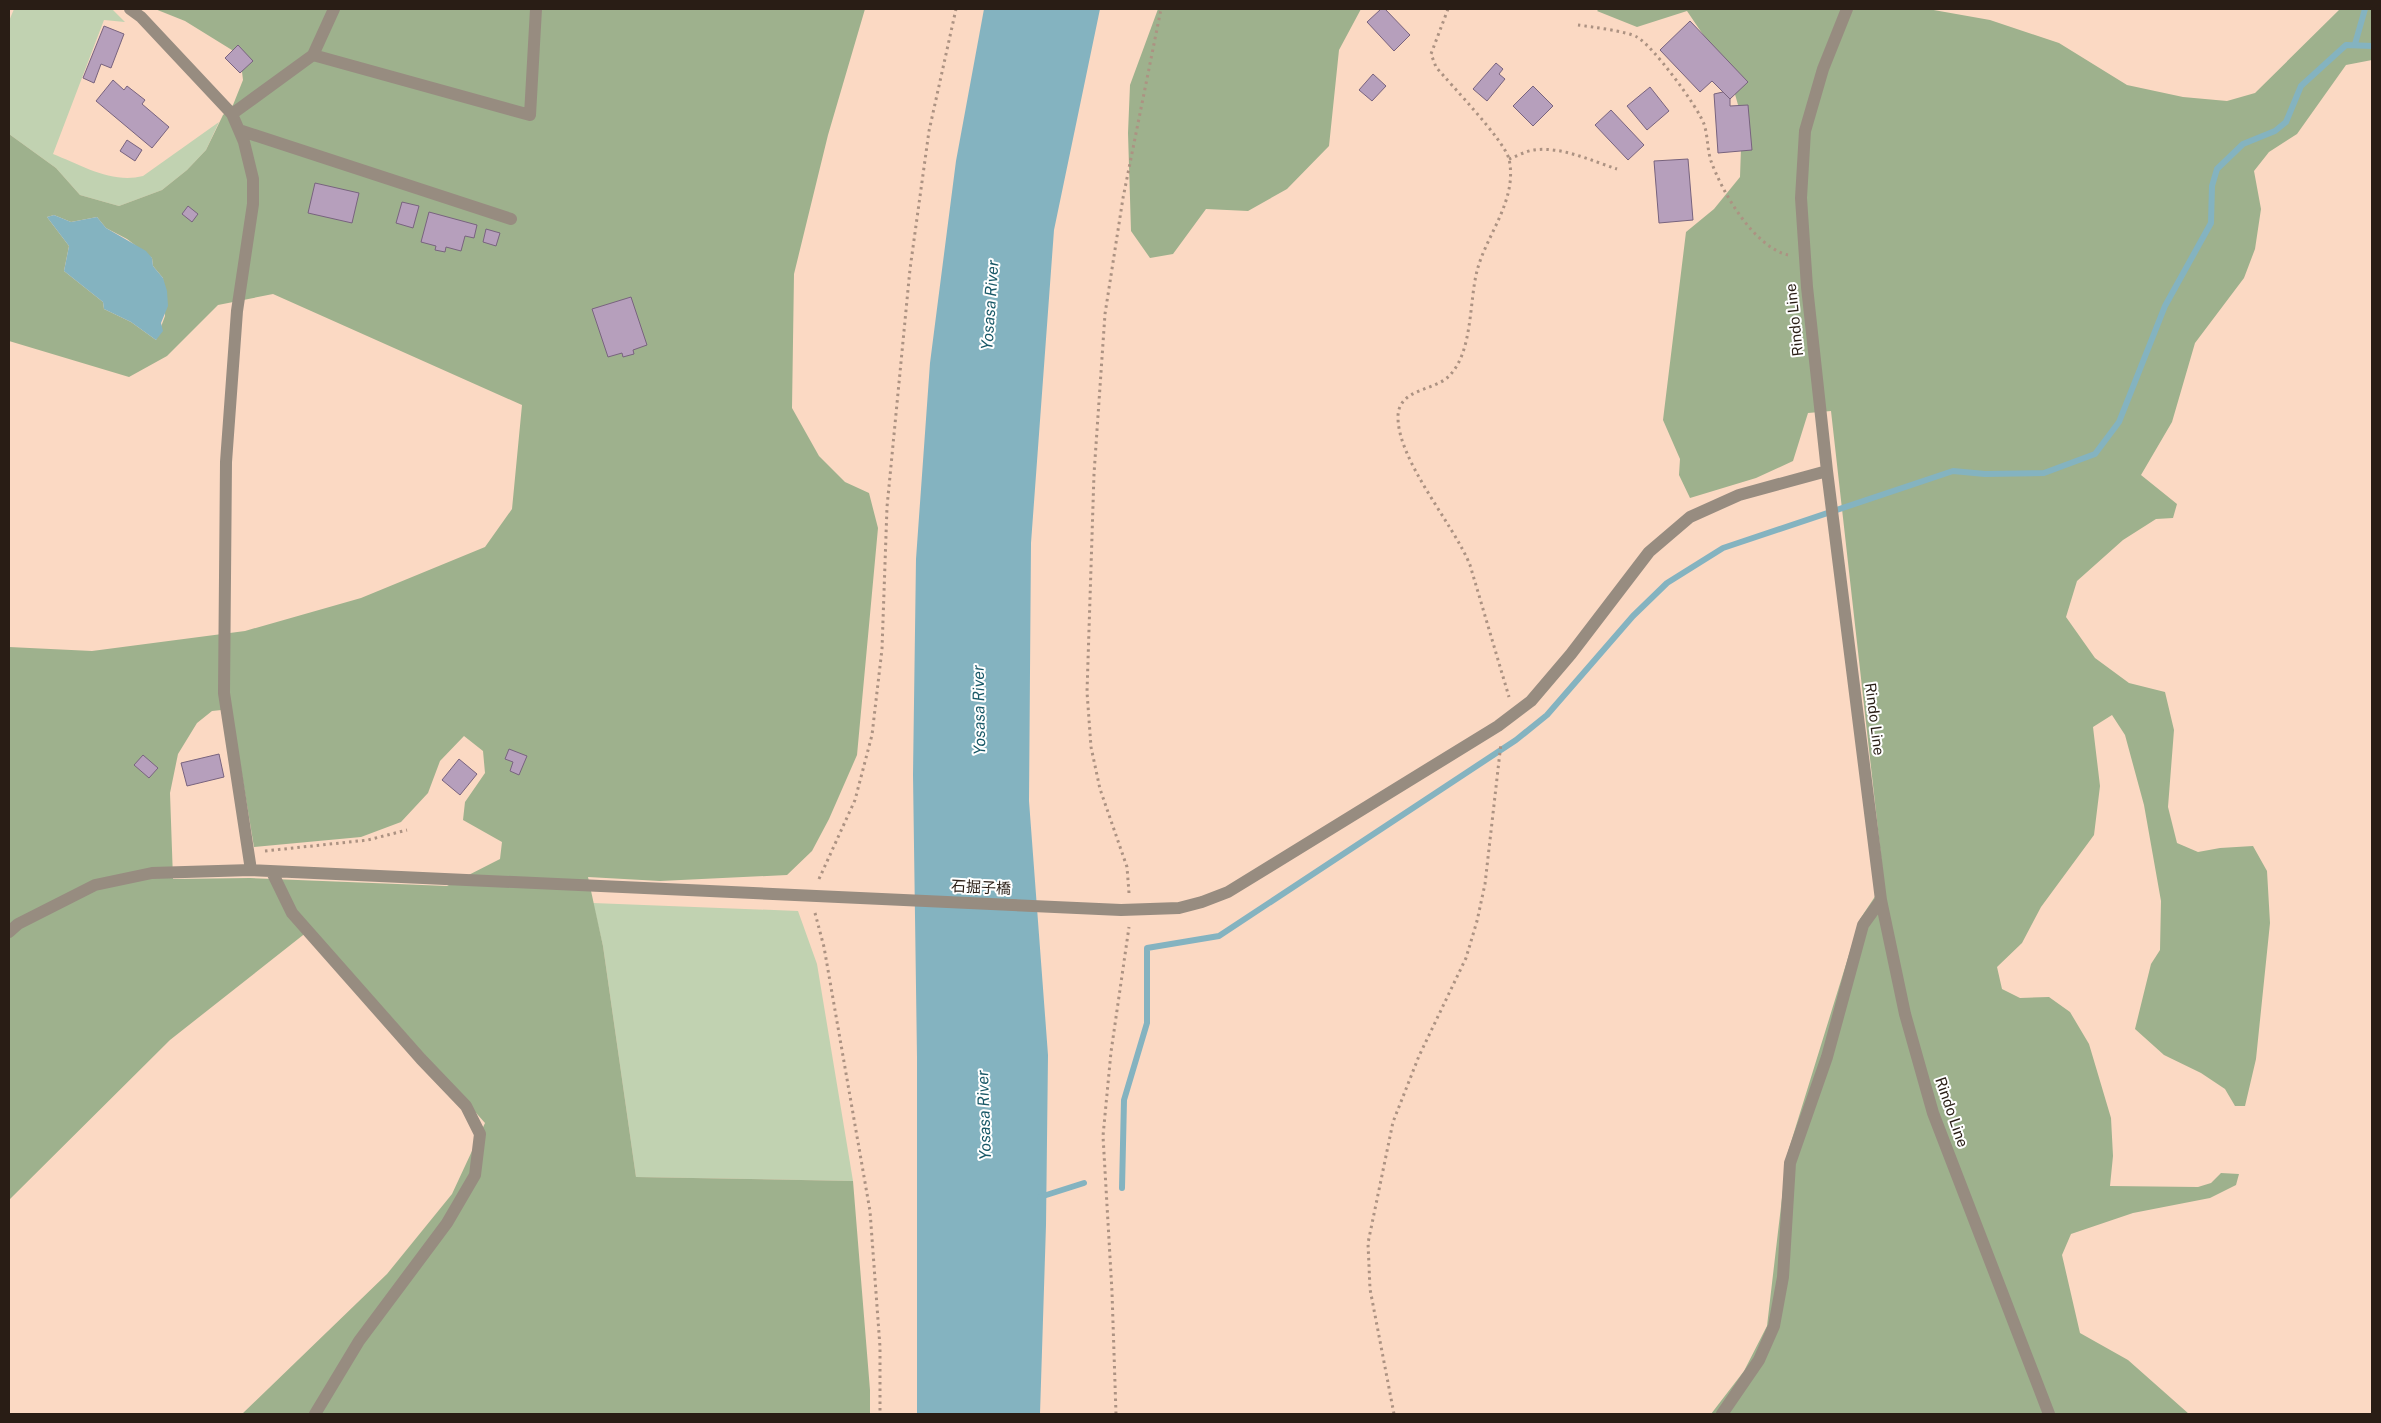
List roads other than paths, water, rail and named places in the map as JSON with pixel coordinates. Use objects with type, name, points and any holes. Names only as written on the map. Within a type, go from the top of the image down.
[{"type":"street","points":[[130,9],[143,13],[232,114],[244,142],[253,179],[253,204],[237,311],[226,462],[224,693],[252,870]]},
{"type":"street","points":[[232,114],[313,55],[334,9]]},
{"type":"street","points":[[313,55],[530,115],[536,9]]},
{"type":"street","name":"Rindo Line","points":[[1848,9],[1823,69],[1806,131],[1801,198],[1805,259],[1827,470],[1881,900],[1905,1014],[1933,1113],[2049,1414]]},
{"type":"street","points":[[239,130],[511,219]]},
{"type":"street","name":"石掘子橋","points":[[9,932],[18,924],[95,886],[152,873],[252,870],[1126,910],[1179,908],[1228,892],[1266,871],[1509,717],[1530,701],[1572,654],[1649,552],[1690,517],[1739,495],[1827,470]]},
{"type":"street","points":[[272,872],[292,913],[421,1059],[466,1106],[480,1134],[475,1175],[447,1223],[358,1341],[315,1414]]},
{"type":"street","points":[[1722,1414],[1759,1360],[1774,1326],[1783,1278],[1790,1163],[1827,1057],[1863,925],[1881,900]]},
{"type":"water","name":"Yosasa River","points":[[984,9],[1100,9],[1054,230],[1031,543],[1029,801],[1048,1055],[1046,1225],[1040,1414],[917,1414],[917,1057],[913,775],[916,559],[930,363],[956,161]]},
{"type":"water","points":[[54,215],[71,222],[97,217],[106,228],[146,251],[152,258],[153,266],[163,278],[167,291],[168,306],[161,323],[163,331],[156,340],[131,322],[104,309],[103,302],[64,271],[69,246],[47,217]]},
{"type":"waterway","points":[[2355,44],[2365,9]]},
{"type":"waterway","points":[[1122,1188],[1124,1100],[1147,1023],[1147,948],[1219,936],[1516,740],[1547,715],[1633,616],[1667,583],[1723,548],[1953,471],[1985,474],[2044,473],[2095,454],[2119,422],[2165,306],[2211,223],[2212,186],[2217,169],[2243,144],[2275,131],[2286,122],[2301,86],[2346,45],[2372,46]]},
{"type":"waterway","points":[[1040,1197],[1084,1183]]}]
